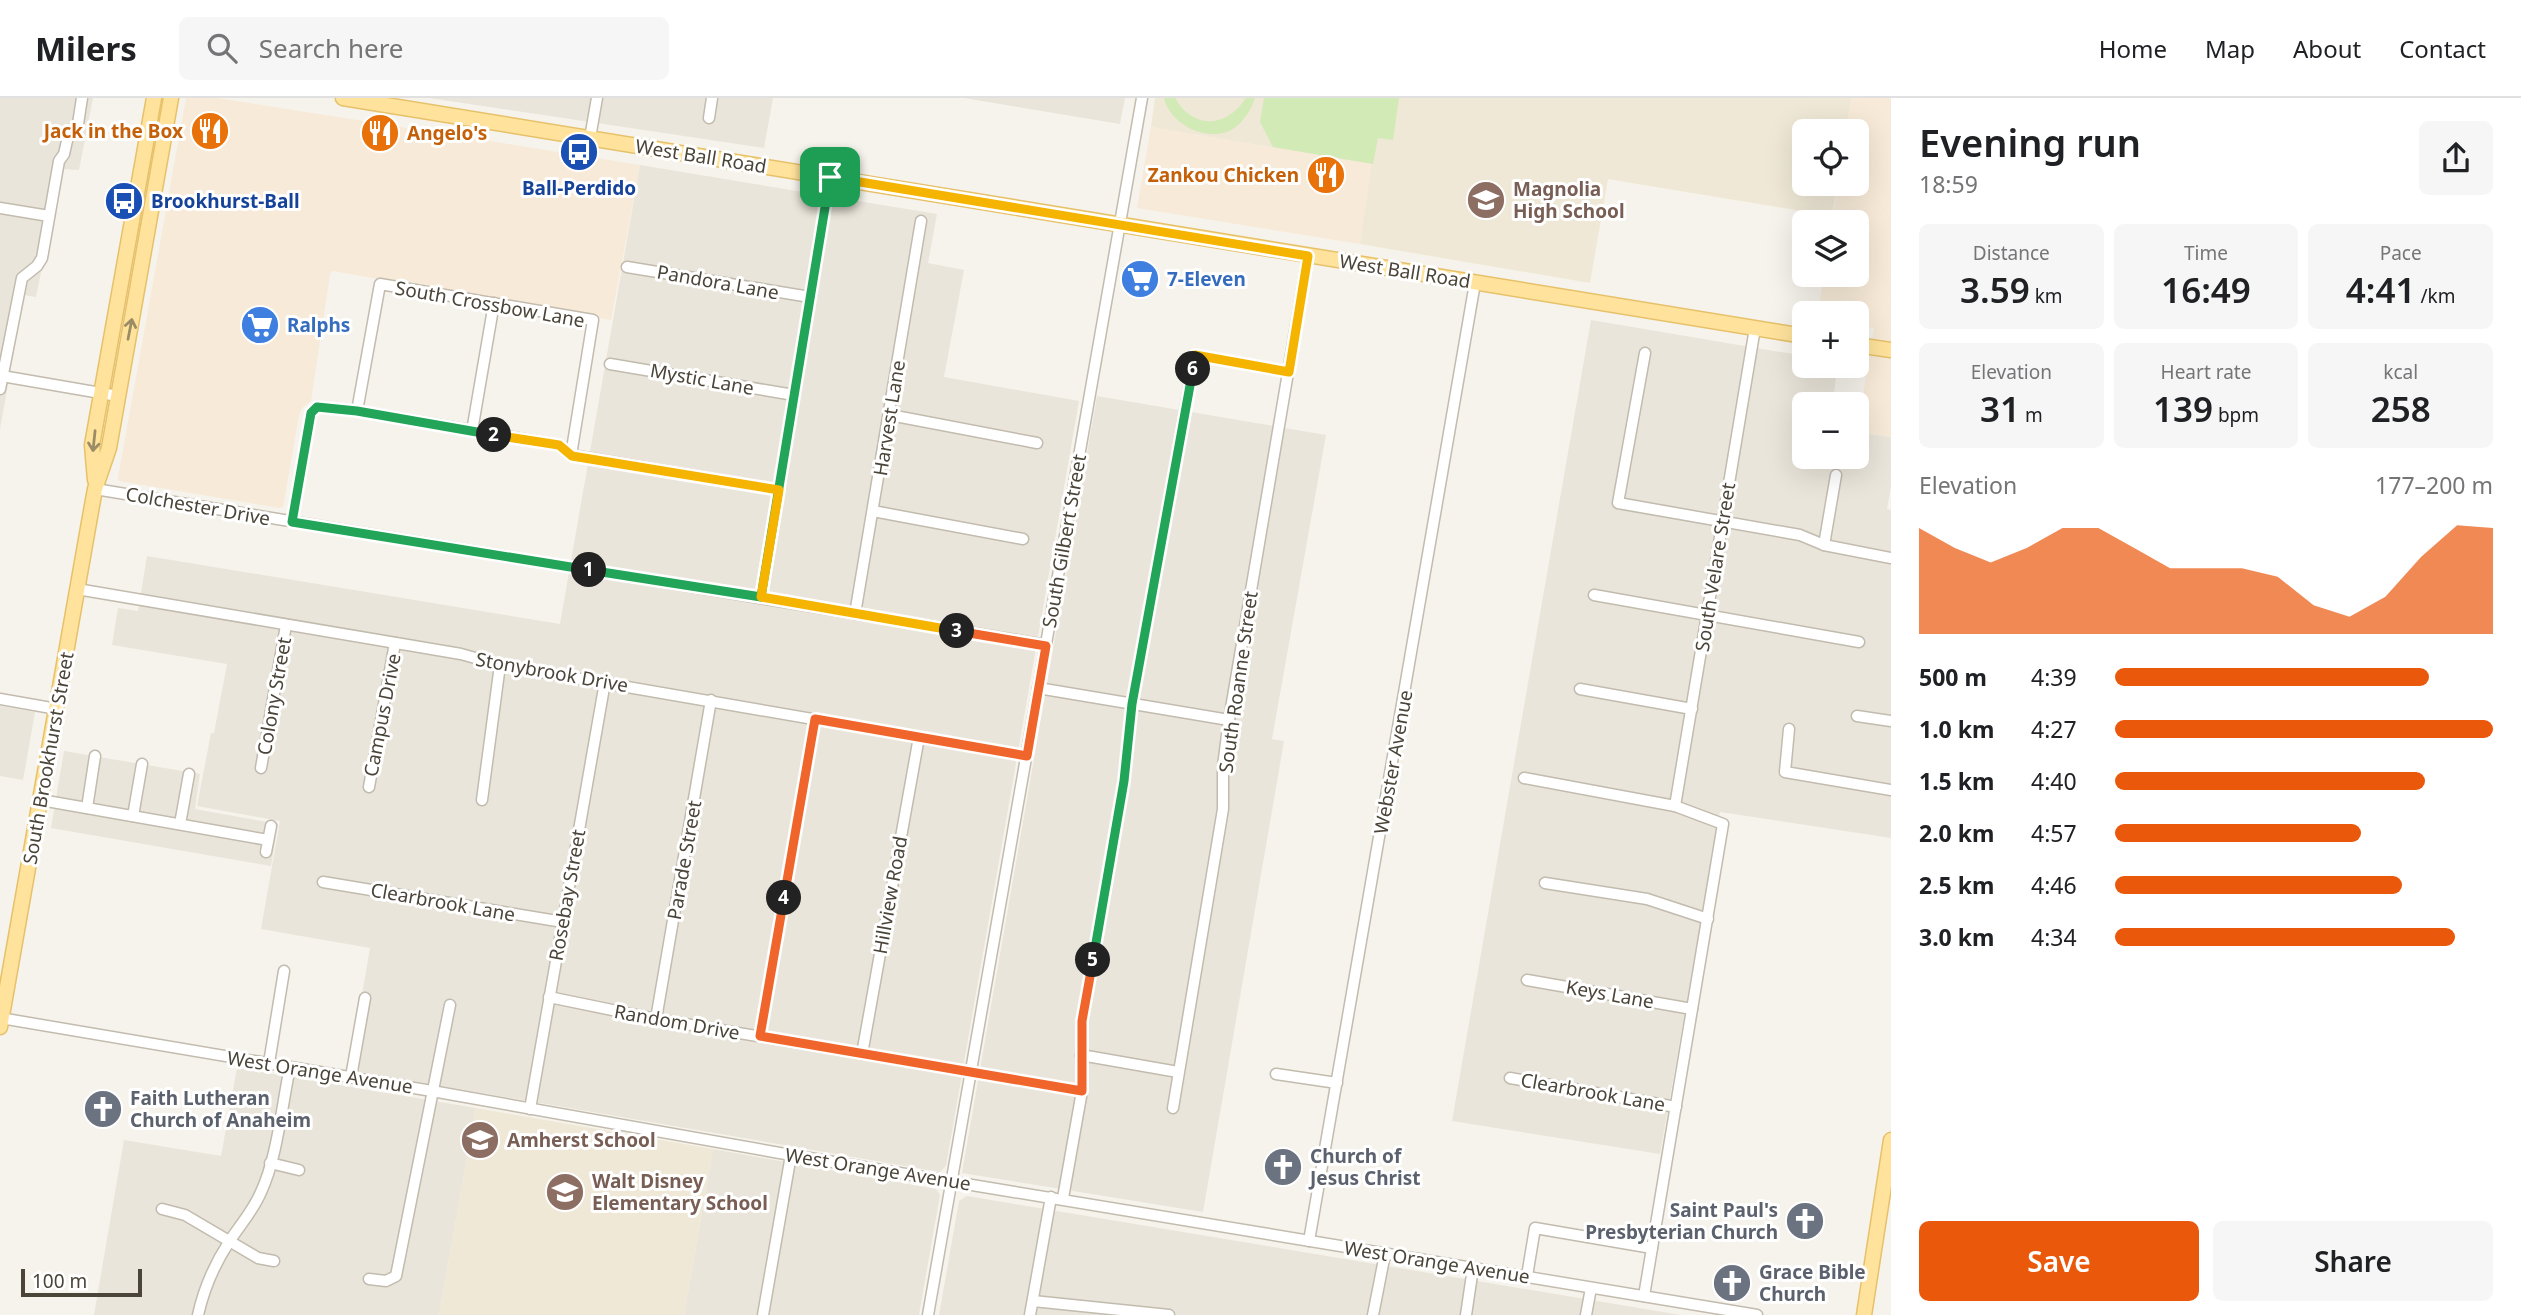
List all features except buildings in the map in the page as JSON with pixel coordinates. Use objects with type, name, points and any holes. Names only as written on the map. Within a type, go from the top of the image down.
[{"type":"main road","name":"South Brookhurst Street","points":[[95,489],[92,445],[154,98]]},
{"type":"main road","name":"South Brookhurst Street","points":[[0,1021],[95,489],[109,448],[171,98]]},
{"type":"main road","name":"West Ball Road","points":[[343,98],[1792,335]]},
{"type":"main road","points":[[1869,347],[1891,350]]},
{"type":"main road","points":[[1864,1315],[1886,1194],[1891,1140]]},
{"type":"street","points":[[0,389],[22,278],[37,266],[42,258],[59,161],[64,154],[69,132],[78,124],[82,98]]},
{"type":"street","points":[[590,138],[597,98]]},
{"type":"street","points":[[709,118],[712,98]]},
{"type":"street","name":"South Gilbert Street","points":[[928,1315],[1142,98]]},
{"type":"street","points":[[761,597],[830,177]]},
{"type":"street","points":[[0,208],[49,216]]},
{"type":"street","name":"Harvest Lane","points":[[855,614],[921,221]]},
{"type":"street","name":"South Roanne Street","points":[[1173,1108],[1223,809],[1223,766],[1229,720],[1308,256]]},
{"type":"street","name":"Pandora Lane","points":[[626,267],[810,298]]},
{"type":"street","name":"Webster Avenue","points":[[1309,1241],[1475,283]]},
{"type":"street","name":"South Crossbow Lane","points":[[357,411],[380,284],[593,320],[572,456]]},
{"type":"street","points":[[472,431],[494,303]]},
{"type":"street","name":"South Velare Street","points":[[1675,806],[1755,328]]},
{"type":"street","points":[[1645,353],[1618,503],[1801,535],[1824,545],[1891,558]]},
{"type":"street","points":[[1030,1315],[1082,1091],[1082,1021],[1124,781],[1132,704],[1195,355],[1289,372]]},
{"type":"street","name":"Mystic Lane","points":[[610,364],[794,395]]},
{"type":"street","points":[[2,376],[118,396]]},
{"type":"street","points":[[292,522],[311,413],[317,407],[357,411],[559,445],[572,456],[779,490]]},
{"type":"street","points":[[890,415],[1037,443]]},
{"type":"street","points":[[1824,545],[1836,475]]},
{"type":"street","name":"Colchester Drive","points":[[95,489],[1046,646]]},
{"type":"street","points":[[873,511],[1023,539]]},
{"type":"street","name":"Stonybrook Drive","points":[[77,589],[461,654],[500,665],[1027,756]]},
{"type":"street","points":[[1594,595],[1859,642]]},
{"type":"street","name":"Colony Street","points":[[261,768],[286,625]]},
{"type":"street","name":"Campus Drive","points":[[369,787],[396,643]]},
{"type":"street","points":[[482,800],[500,665]]},
{"type":"street","name":"Rosebay Street","points":[[530,1109],[605,682]]},
{"type":"street","points":[[1038,688],[1229,720]]},
{"type":"street","points":[[1580,689],[1692,709]]},
{"type":"street","points":[[0,699],[57,709]]},
{"type":"street","name":"Parade Street","points":[[656,1019],[711,701]]},
{"type":"street","points":[[1857,716],[1891,721]]},
{"type":"street","points":[[760,1036],[815,719]]},
{"type":"street","points":[[1789,729],[1785,772],[1891,790]]},
{"type":"street","name":"Hillview Road","points":[[862,1054],[919,737]]},
{"type":"street","points":[[87,808],[96,756]]},
{"type":"street","points":[[133,816],[142,764]]},
{"type":"street","points":[[180,824],[189,774]]},
{"type":"street","points":[[1524,778],[1675,806],[1723,824],[1644,1296]]},
{"type":"street","points":[[41,800],[268,840]]},
{"type":"street","points":[[266,852],[271,826]]},
{"type":"street","name":"Clearbrook Lane","points":[[323,882],[563,922]]},
{"type":"street","points":[[1545,883],[1647,899],[1707,919]]},
{"type":"street","points":[[269,1063],[284,971]]},
{"type":"street","name":"Keys Lane","points":[[1527,980],[1692,1009]]},
{"type":"street","name":"Random Drive","points":[[549,997],[656,1019],[1082,1091]]},
{"type":"street","points":[[351,1077],[365,998]]},
{"type":"street","points":[[369,1279],[386,1281],[396,1276],[450,1004]]},
{"type":"street","name":"West Orange Avenue","points":[[0,1021],[269,1063],[791,1155],[1754,1315]]},
{"type":"street","points":[[1081,1055],[1178,1072]]},
{"type":"street","points":[[198,1315],[204,1287],[230,1241],[249,1217],[262,1190],[290,1067]]},
{"type":"street","points":[[1276,1074],[1336,1083]]},
{"type":"street","name":"Clearbrook Lane","points":[[1510,1078],[1676,1107]]},
{"type":"street","points":[[763,1315],[791,1155]]},
{"type":"street","points":[[270,1163],[299,1170]]},
{"type":"street","points":[[162,1209],[185,1215],[258,1258],[274,1261]]},
{"type":"street","points":[[1527,1276],[1535,1228],[1652,1248]]},
{"type":"street","points":[[1373,1315],[1385,1254]]},
{"type":"street","points":[[1466,1315],[1473,1268]]},
{"type":"street","points":[[1586,1315],[1591,1288]]},
{"type":"street","points":[[1033,1301],[1169,1315]]},
{"type":"shaded area","points":[[0,98],[93,98],[79,170],[62,169],[36,297],[24,295],[0,429]]},
{"type":"shaded area","points":[[186,98],[218,98],[640,165],[611,320],[333,271],[330,274],[311,401],[302,408],[299,416],[283,507],[119,481]]},
{"type":"shaded area","points":[[429,98],[773,98],[764,148]]},
{"type":"shaded area","points":[[964,98],[1125,98],[1120,124]]},
{"type":"shaded area","name":"Magnolia High School","points":[[1155,98],[1851,98],[1848,119],[1792,119],[1792,196],[1835,196],[1833,210],[1796,210],[1608,179],[1590,283],[1360,244],[1372,164],[1151,127]]},
{"type":"shaded area","points":[[1851,98],[1891,98],[1891,437],[1869,434],[1869,392],[1864,392],[1866,378],[1869,378],[1874,328],[1869,327],[1869,301],[1820,301],[1822,287],[1869,287],[1869,210],[1834,210],[1836,196],[1869,196],[1869,119],[1848,119]]},
{"type":"shaded area","points":[[1151,127],[1373,164],[1360,244],[1137,208]]},
{"type":"shaded area","points":[[640,165],[937,214],[928,263],[964,270],[944,377],[1079,401],[946,1166],[940,1172],[349,1070],[370,948],[261,929],[280,821],[197,806],[227,664],[112,645],[118,608],[138,611],[147,556],[560,624]]},
{"type":"shaded area","points":[[1591,320],[1792,354],[1792,378],[1836,378],[1834,392],[1792,392],[1792,469],[1869,469],[1869,434],[1891,437],[1891,486],[1887,509],[1891,510],[1891,838],[1720,812],[1660,1154],[1452,1121]]},
{"type":"shaded area","points":[[1097,396],[1326,435],[1272,739],[1284,741],[1203,1212],[962,1173]]},
{"type":"shaded area","points":[[0,706],[35,712],[23,780],[0,776]]},
{"type":"shaded area","points":[[64,751],[200,774],[195,809],[278,824],[271,866],[51,828]]},
{"type":"shaded area","points":[[237,1068],[476,1108],[439,1315],[94,1315],[124,1140],[221,1156]]},
{"type":"shaded area","points":[[476,1108],[713,1149],[684,1315],[439,1315]]},
{"type":"shaded area","points":[[713,1149],[936,1189],[940,1195],[919,1315],[684,1315]]},
{"type":"shaded area","points":[[967,1196],[1681,1315],[939,1315],[959,1201]]},
{"type":"green space","points":[[1164,98],[1175,98],[1191,116],[1210,121],[1229,115],[1246,98],[1255,98],[1248,113],[1237,126],[1216,134],[1194,130],[1183,124],[1168,108]]},
{"type":"green space","points":[[1264,98],[1399,98],[1393,140],[1378,138],[1373,164],[1273,147],[1260,122]]},
{"type":"place","name":"Jack in the Box","points":[[210,131]]},
{"type":"place","name":"Angelo's","points":[[380,133]]},
{"type":"place","name":"Ball-Perdido","points":[[579,152]]},
{"type":"place","name":"Zankou Chicken","points":[[1326,175]]},
{"type":"place","name":"Magnolia High School","points":[[1486,200]]},
{"type":"place","name":"Brookhurst-Ball","points":[[124,201]]},
{"type":"place","name":"7-Eleven","points":[[1140,279]]},
{"type":"place","name":"Ralphs","points":[[260,325]]},
{"type":"place","name":"Faith Lutheran Church of Anaheim","points":[[103,1109]]},
{"type":"place","name":"Amherst School","points":[[480,1140]]},
{"type":"place","name":"Church of Jesus Christ","points":[[1283,1167]]},
{"type":"place","name":"Walt Disney Elementary School","points":[[565,1192]]},
{"type":"place","name":"Saint Paul's Presbyterian Church","points":[[1805,1221]]},
{"type":"place","name":"Grace Bible Church","points":[[1732,1283]]},
{"type":"route","points":[[830,177],[779,490],[761,597],[292,522],[311,413],[317,407],[357,411],[559,445],[572,456],[779,490],[770,544],[761,597],[1046,646],[1027,756],[815,719],[760,1036],[1082,1091],[1082,1021],[1124,781],[1132,704],[1195,355],[1289,372],[1308,256],[830,177]]}]
